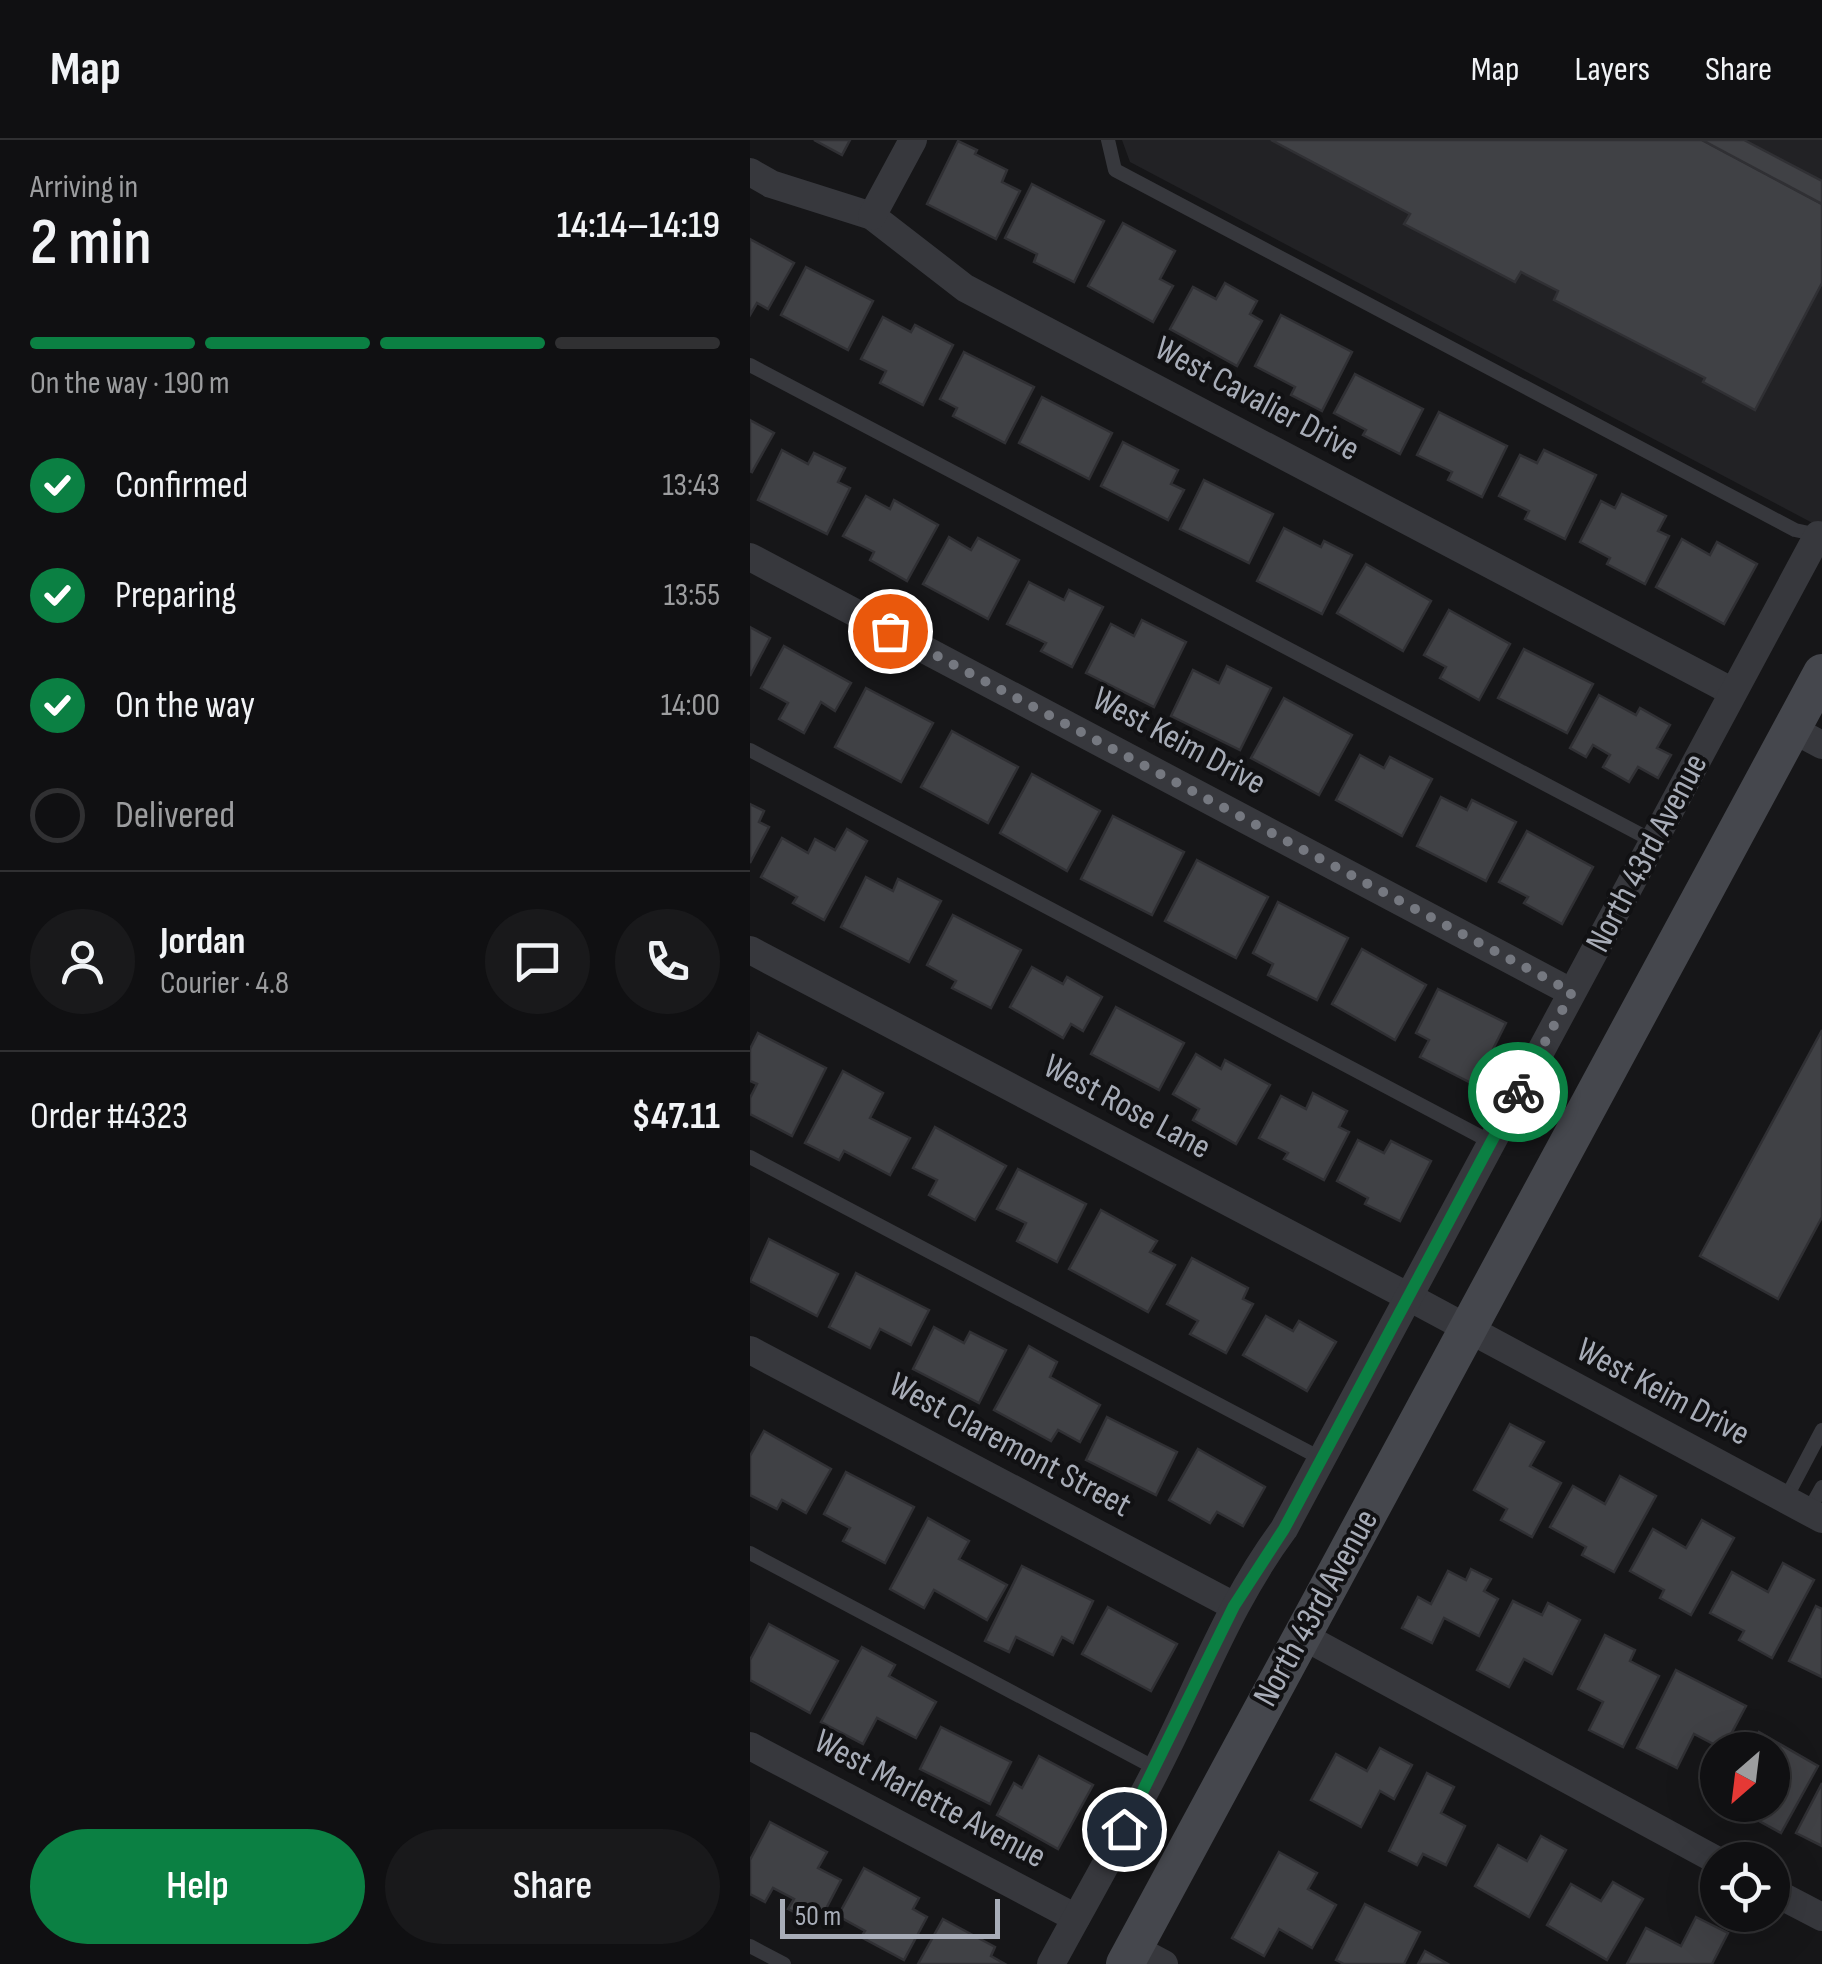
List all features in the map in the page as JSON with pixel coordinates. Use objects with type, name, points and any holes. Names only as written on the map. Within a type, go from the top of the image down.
[{"type":"main road","name":"North 43rd Avenue","points":[[1141,1959],[1300,1636],[1469,1330],[1807,737],[1822,673]]},
{"type":"street","points":[[872,216],[912,140]]},
{"type":"street","name":"West Cavalier Drive","points":[[750,172],[771,184],[872,216],[965,288],[1734,692]]},
{"type":"street","name":"North 43rd Avenue","points":[[1051,1964],[1156,1769],[1234,1606],[1284,1529],[1818,535]]},
{"type":"street","name":"West Keim Drive","points":[[750,557],[1572,992]]},
{"type":"street","name":"West Rose Lane","points":[[750,950],[1469,1330]]},
{"type":"street","name":"West Keim Drive","points":[[1469,1330],[1805,1510]]},
{"type":"street","name":"West Claremont Street","points":[[750,1350],[1234,1606]]},
{"type":"street","points":[[1300,1636],[1700,1851]]},
{"type":"street","name":"West Marlette Avenue","points":[[750,1746],[1076,1918]]},
{"type":"street","points":[[1790,1901],[1822,1918]]},
{"type":"lane","points":[[1108,140],[1115,170],[1794,530],[1818,535]]},
{"type":"lane","points":[[750,365],[1654,841]]},
{"type":"lane","points":[[750,750],[1491,1142]]},
{"type":"lane","points":[[750,1158],[1322,1459]]},
{"type":"lane","points":[[1805,1510],[1822,1430]]},
{"type":"lane","points":[[1805,1510],[1822,1487]]},
{"type":"lane","points":[[750,1553],[1156,1769]]},
{"type":"lane","points":[[750,1946],[784,1964]]},
{"type":"shaded area","points":[[1122,140],[1822,140],[1822,528],[1130,162]]},
{"type":"building","points":[[814,140],[850,140],[842,155]]},
{"type":"building","points":[[1271,140],[1702,140],[1822,204],[1822,283],[1755,410],[1703,382],[1705,378],[1554,300],[1558,291],[1521,272],[1515,282],[1404,224],[1410,214]]},
{"type":"building","points":[[1702,140],[1744,140],[1822,181],[1822,204]]},
{"type":"building","points":[[958,141],[1007,170],[1002,182],[1020,191],[996,239],[927,204]]},
{"type":"building","points":[[1032,184],[1104,221],[1074,282],[1034,262],[1037,254],[1005,238]]},
{"type":"building","points":[[1123,223],[1175,251],[1160,279],[1173,286],[1153,322],[1088,286]]},
{"type":"building","points":[[750,239],[794,263],[768,309],[757,303],[750,315]]},
{"type":"building","points":[[806,267],[873,301],[848,350],[781,315]]},
{"type":"building","points":[[1225,283],[1257,301],[1250,314],[1262,321],[1237,366],[1170,329],[1193,287],[1216,299]]},
{"type":"building","points":[[1281,315],[1352,352],[1322,411],[1291,395],[1295,387],[1255,366]]},
{"type":"building","points":[[883,317],[911,332],[915,325],[953,345],[923,405],[880,383],[886,371],[861,359]]},
{"type":"building","points":[[964,352],[1034,387],[1005,443],[953,416],[957,408],[940,399]]},
{"type":"building","points":[[1355,374],[1423,409],[1400,454],[1363,435],[1366,430],[1334,413]]},
{"type":"building","points":[[1042,397],[1112,433],[1089,479],[1019,443]]},
{"type":"building","points":[[1439,412],[1507,446],[1482,497],[1448,480],[1452,472],[1417,455]]},
{"type":"building","points":[[750,420],[774,433],[752,472],[750,471]]},
{"type":"building","points":[[1123,442],[1178,470],[1171,484],[1184,490],[1168,520],[1101,486]]},
{"type":"building","points":[[782,450],[808,464],[814,453],[845,468],[838,482],[850,488],[827,534],[758,500]]},
{"type":"building","points":[[1544,450],[1596,475],[1565,539],[1525,519],[1529,511],[1499,496],[1520,455],[1537,463]]},
{"type":"building","points":[[1204,480],[1273,514],[1249,563],[1180,529]]},
{"type":"building","points":[[1622,494],[1666,516],[1658,531],[1669,536],[1645,584],[1607,564],[1610,558],[1580,542],[1601,501],[1615,508]]},
{"type":"building","points":[[866,496],[890,509],[894,500],[938,525],[907,581],[870,560],[874,552],[843,536]]},
{"type":"building","points":[[1284,528],[1321,547],[1324,541],[1352,555],[1322,614],[1257,581]]},
{"type":"building","points":[[949,537],[971,550],[978,538],[1019,560],[988,619],[923,584]]},
{"type":"building","points":[[1682,539],[1710,555],[1717,542],[1757,564],[1724,624],[1656,587]]},
{"type":"building","points":[[1366,564],[1431,601],[1403,651],[1337,613]]},
{"type":"building","points":[[1029,582],[1064,600],[1069,590],[1103,607],[1072,667],[1041,651],[1046,643],[1007,624]]},
{"type":"building","points":[[1449,610],[1510,644],[1479,700],[1440,678],[1446,667],[1424,655]]},
{"type":"building","points":[[1142,620],[1186,642],[1154,707],[1086,673],[1111,624],[1134,636]]},
{"type":"building","points":[[750,627],[770,638],[750,676]]},
{"type":"building","points":[[784,646],[851,683],[835,711],[821,702],[804,733],[779,719],[788,703],[761,688]]},
{"type":"building","points":[[1524,649],[1593,684],[1567,733],[1498,698]]},
{"type":"building","points":[[1227,666],[1271,688],[1240,750],[1171,716],[1193,670],[1219,683]]},
{"type":"building","points":[[866,688],[933,723],[901,782],[835,747]]},
{"type":"building","points":[[1599,695],[1636,715],[1640,708],[1670,725],[1657,748],[1671,755],[1658,778],[1638,767],[1629,782],[1603,767],[1610,755],[1593,745],[1586,757],[1570,748]]},
{"type":"building","points":[[1284,698],[1352,735],[1319,795],[1251,758]]},
{"type":"building","points":[[952,731],[1018,767],[988,823],[921,787]]},
{"type":"building","points":[[1360,755],[1384,768],[1390,757],[1432,779],[1402,836],[1336,800]]},
{"type":"building","points":[[1032,774],[1100,811],[1067,871],[1000,833]]},
{"type":"building","points":[[1441,797],[1467,810],[1472,800],[1516,822],[1486,881],[1417,846]]},
{"type":"building","points":[[750,804],[764,811],[759,822],[769,827],[750,863]]},
{"type":"building","points":[[1113,816],[1184,852],[1152,915],[1081,879]]},
{"type":"building","points":[[847,829],[867,841],[824,920],[793,903],[797,897],[761,877],[782,838],[808,853],[815,839],[835,850]]},
{"type":"building","points":[[1527,831],[1593,867],[1562,924],[1524,903],[1528,897],[1499,882]]},
{"type":"building","points":[[1197,860],[1268,897],[1236,958],[1165,921]]},
{"type":"building","points":[[866,877],[893,891],[898,879],[941,901],[909,962],[841,927]]},
{"type":"building","points":[[1278,902],[1348,938],[1317,1000],[1268,975],[1273,964],[1253,953]]},
{"type":"building","points":[[953,915],[1021,950],[991,1008],[952,988],[956,981],[927,965]]},
{"type":"building","points":[[1362,949],[1426,985],[1395,1040],[1332,1004]]},
{"type":"building","points":[[1032,967],[1063,984],[1067,977],[1102,997],[1083,1031],[1071,1024],[1063,1038],[1010,1007]]},
{"type":"building","points":[[1438,989],[1506,1023],[1475,1085],[1420,1057],[1429,1040],[1416,1033]]},
{"type":"building","points":[[1116,1007],[1184,1043],[1159,1090],[1091,1054]]},
{"type":"building","points":[[1822,1030],[1822,1217],[1778,1299],[1700,1256]]},
{"type":"building","points":[[758,1033],[826,1068],[792,1136],[750,1114],[750,1098],[757,1084],[750,1081],[750,1049]]},
{"type":"building","points":[[1196,1054],[1221,1069],[1225,1060],[1270,1085],[1236,1144],[1193,1120],[1199,1109],[1173,1094]]},
{"type":"building","points":[[843,1071],[883,1093],[870,1118],[910,1138],[890,1175],[844,1151],[839,1160],[805,1143]]},
{"type":"building","points":[[1313,1093],[1347,1111],[1339,1127],[1349,1132],[1324,1180],[1284,1159],[1288,1153],[1259,1138],[1281,1096],[1306,1109]]},
{"type":"building","points":[[935,1127],[1006,1166],[975,1220],[929,1195],[937,1180],[913,1168]]},
{"type":"building","points":[[1358,1140],[1384,1153],[1391,1141],[1431,1161],[1400,1221],[1365,1204],[1368,1198],[1337,1181]]},
{"type":"building","points":[[1018,1169],[1086,1204],[1057,1262],[1017,1241],[1026,1223],[997,1209]]},
{"type":"building","points":[[1101,1210],[1157,1241],[1150,1252],[1175,1265],[1148,1312],[1069,1269]]},
{"type":"building","points":[[769,1239],[838,1274],[817,1316],[750,1281]]},
{"type":"building","points":[[1192,1258],[1248,1288],[1243,1299],[1253,1304],[1226,1353],[1190,1334],[1198,1321],[1167,1304]]},
{"type":"building","points":[[856,1273],[929,1310],[911,1345],[880,1329],[870,1348],[829,1327]]},
{"type":"building","points":[[1266,1316],[1293,1331],[1299,1321],[1336,1342],[1307,1391],[1243,1355]]},
{"type":"building","points":[[934,1327],[964,1343],[970,1332],[1006,1350],[979,1403],[913,1369]]},
{"type":"building","points":[[1029,1346],[1057,1362],[1050,1377],[1100,1405],[1080,1442],[1058,1430],[1051,1441],[994,1410]]},
{"type":"building","points":[[1107,1417],[1177,1452],[1156,1495],[1086,1460]]},
{"type":"building","points":[[1510,1424],[1544,1442],[1530,1466],[1561,1483],[1532,1537],[1501,1520],[1507,1509],[1474,1490]]},
{"type":"building","points":[[764,1431],[831,1469],[806,1513],[782,1500],[777,1509],[750,1495],[750,1456]]},
{"type":"building","points":[[1198,1449],[1265,1487],[1243,1526],[1217,1512],[1210,1523],[1169,1500]]},
{"type":"building","points":[[846,1472],[914,1507],[885,1563],[843,1541],[850,1528],[824,1514]]},
{"type":"building","points":[[1620,1476],[1656,1496],[1614,1572],[1582,1555],[1586,1547],[1550,1527],[1573,1486],[1605,1504]]},
{"type":"building","points":[[928,1518],[969,1541],[959,1559],[1007,1585],[987,1620],[934,1590],[924,1608],[890,1589]]},
{"type":"building","points":[[1702,1520],[1734,1538],[1691,1615],[1660,1598],[1664,1590],[1630,1571],[1653,1529],[1686,1548]]},
{"type":"building","points":[[1783,1563],[1814,1580],[1772,1658],[1739,1640],[1744,1631],[1710,1613],[1732,1572],[1768,1592]]},
{"type":"building","points":[[1022,1566],[1093,1601],[1073,1643],[1062,1637],[1053,1655],[1016,1637],[1009,1652],[985,1641]]},
{"type":"building","points":[[1471,1569],[1491,1579],[1484,1591],[1498,1599],[1479,1636],[1444,1618],[1432,1643],[1402,1628],[1418,1597],[1431,1604],[1448,1571],[1466,1580]]},
{"type":"building","points":[[1513,1601],[1542,1615],[1548,1603],[1580,1620],[1552,1674],[1524,1659],[1509,1687],[1477,1670]]},
{"type":"building","points":[[1816,1606],[1822,1609],[1822,1677],[1789,1661]]},
{"type":"building","points":[[1108,1607],[1177,1644],[1151,1691],[1082,1654]]},
{"type":"building","points":[[769,1624],[838,1661],[810,1713],[750,1680],[750,1660]]},
{"type":"building","points":[[1605,1635],[1635,1650],[1630,1661],[1659,1676],[1623,1747],[1589,1730],[1603,1702],[1578,1689]]},
{"type":"building","points":[[862,1647],[895,1665],[889,1676],[936,1702],[916,1738],[877,1718],[863,1744],[821,1722]]},
{"type":"building","points":[[1676,1670],[1746,1706],[1732,1732],[1700,1732],[1700,1737],[1694,1734],[1677,1768],[1637,1748]]},
{"type":"building","points":[[941,1727],[1011,1762],[990,1804],[920,1769]]},
{"type":"building","points":[[1380,1748],[1412,1765],[1394,1799],[1380,1791],[1361,1827],[1311,1800],[1336,1754],[1367,1771]]},
{"type":"building","points":[[1790,1750],[1818,1766],[1790,1817]]},
{"type":"building","points":[[1039,1756],[1093,1785],[1058,1849],[997,1815],[1014,1783],[1022,1788]]},
{"type":"building","points":[[1427,1773],[1454,1787],[1441,1813],[1465,1826],[1446,1865],[1423,1854],[1417,1865],[1389,1851]]},
{"type":"building","points":[[1822,1783],[1822,1846],[1796,1833]]},
{"type":"building","points":[[770,1822],[827,1852],[818,1868],[841,1880],[818,1924],[788,1909],[794,1899],[773,1888],[765,1902],[750,1894],[750,1860]]},
{"type":"building","points":[[1761,1822],[1787,1822],[1781,1833]]},
{"type":"building","points":[[1541,1836],[1566,1850],[1529,1917],[1475,1886],[1498,1845],[1527,1861]]},
{"type":"building","points":[[1279,1852],[1317,1873],[1308,1889],[1336,1905],[1312,1948],[1279,1929],[1264,1956],[1232,1938]]},
{"type":"building","points":[[864,1868],[919,1898],[913,1909],[927,1917],[904,1960],[861,1937],[865,1931],[838,1916]]},
{"type":"building","points":[[1613,1882],[1643,1899],[1607,1960],[1547,1925],[1571,1884],[1601,1901]]},
{"type":"building","points":[[1365,1904],[1420,1932],[1404,1964],[1344,1964],[1336,1960]]},
{"type":"building","points":[[1696,1917],[1700,1919],[1700,1932],[1728,1933],[1712,1964],[1627,1964],[1646,1928],[1681,1946]]},
{"type":"building","points":[[943,1919],[995,1947],[991,1956],[1005,1964],[918,1964]]},
{"type":"building","points":[[1425,1951],[1448,1964],[1418,1964]]},
{"type":"way so far","points":[[890,631],[1572,992],[1518,1092]]},
{"type":"route","points":[[1124,1829],[1234,1606],[1284,1529],[1518,1092]]}]
